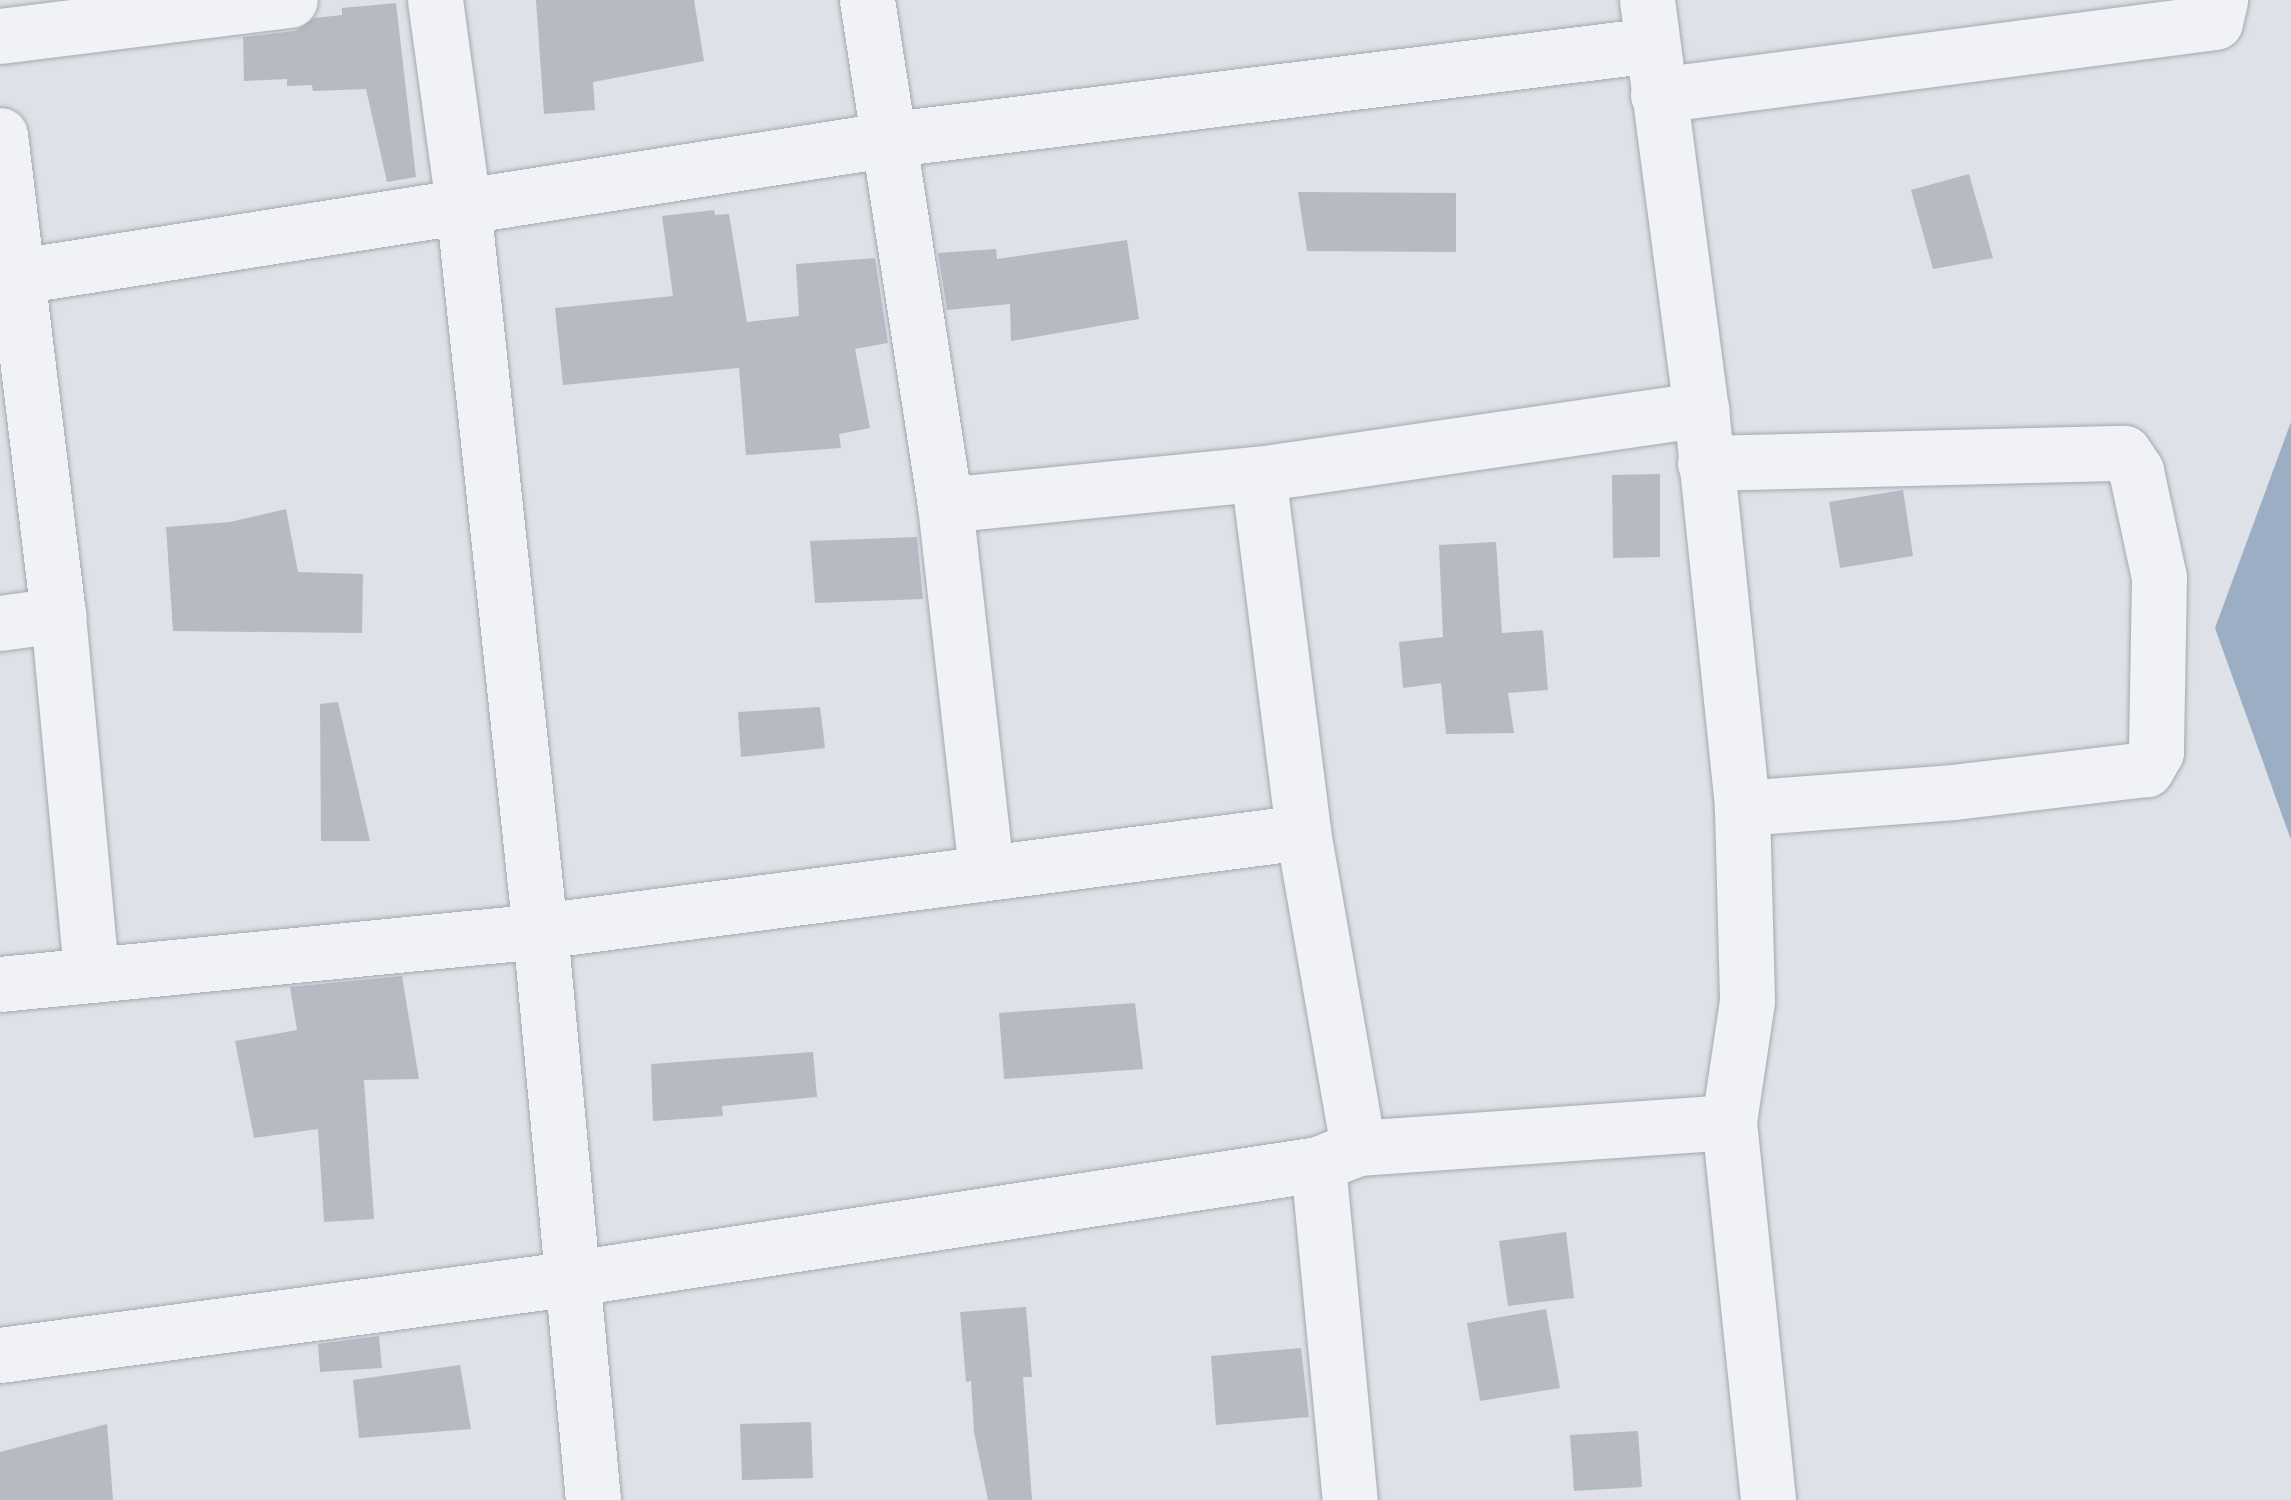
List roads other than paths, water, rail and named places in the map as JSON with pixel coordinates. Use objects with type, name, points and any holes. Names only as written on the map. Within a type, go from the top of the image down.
[{"type":"street","points":[[0,36],[290,0]]},
{"type":"street","points":[[435,0],[463,205],[540,931],[593,1500]]},
{"type":"street","points":[[867,0],[885,140],[945,506],[986,870]]},
{"type":"street","points":[[8,278],[885,140],[1652,47],[2216,22],[2220,0]]},
{"type":"street","points":[[1652,47],[1702,409],[1742,808],[1747,1000],[1729,1122],[1768,1500]]},
{"type":"street","points":[[0,135],[8,278],[58,615],[92,974]]},
{"type":"street","points":[[945,506],[1258,474],[1702,409]]},
{"type":"street","points":[[1705,464],[2124,454],[2136,471],[2159,577],[2156,752],[2146,769],[1954,792],[1742,808]]},
{"type":"street","points":[[1258,474],[1304,832],[1338,1156],[1350,1500]]},
{"type":"street","points":[[0,622],[58,615]]},
{"type":"street","points":[[0,984],[540,931],[986,870],[1304,832]]},
{"type":"street","points":[[0,1354],[574,1278],[1338,1156],[1729,1122]]},
{"type":"water","points":[[2291,422],[2291,840],[2215,628]]}]
